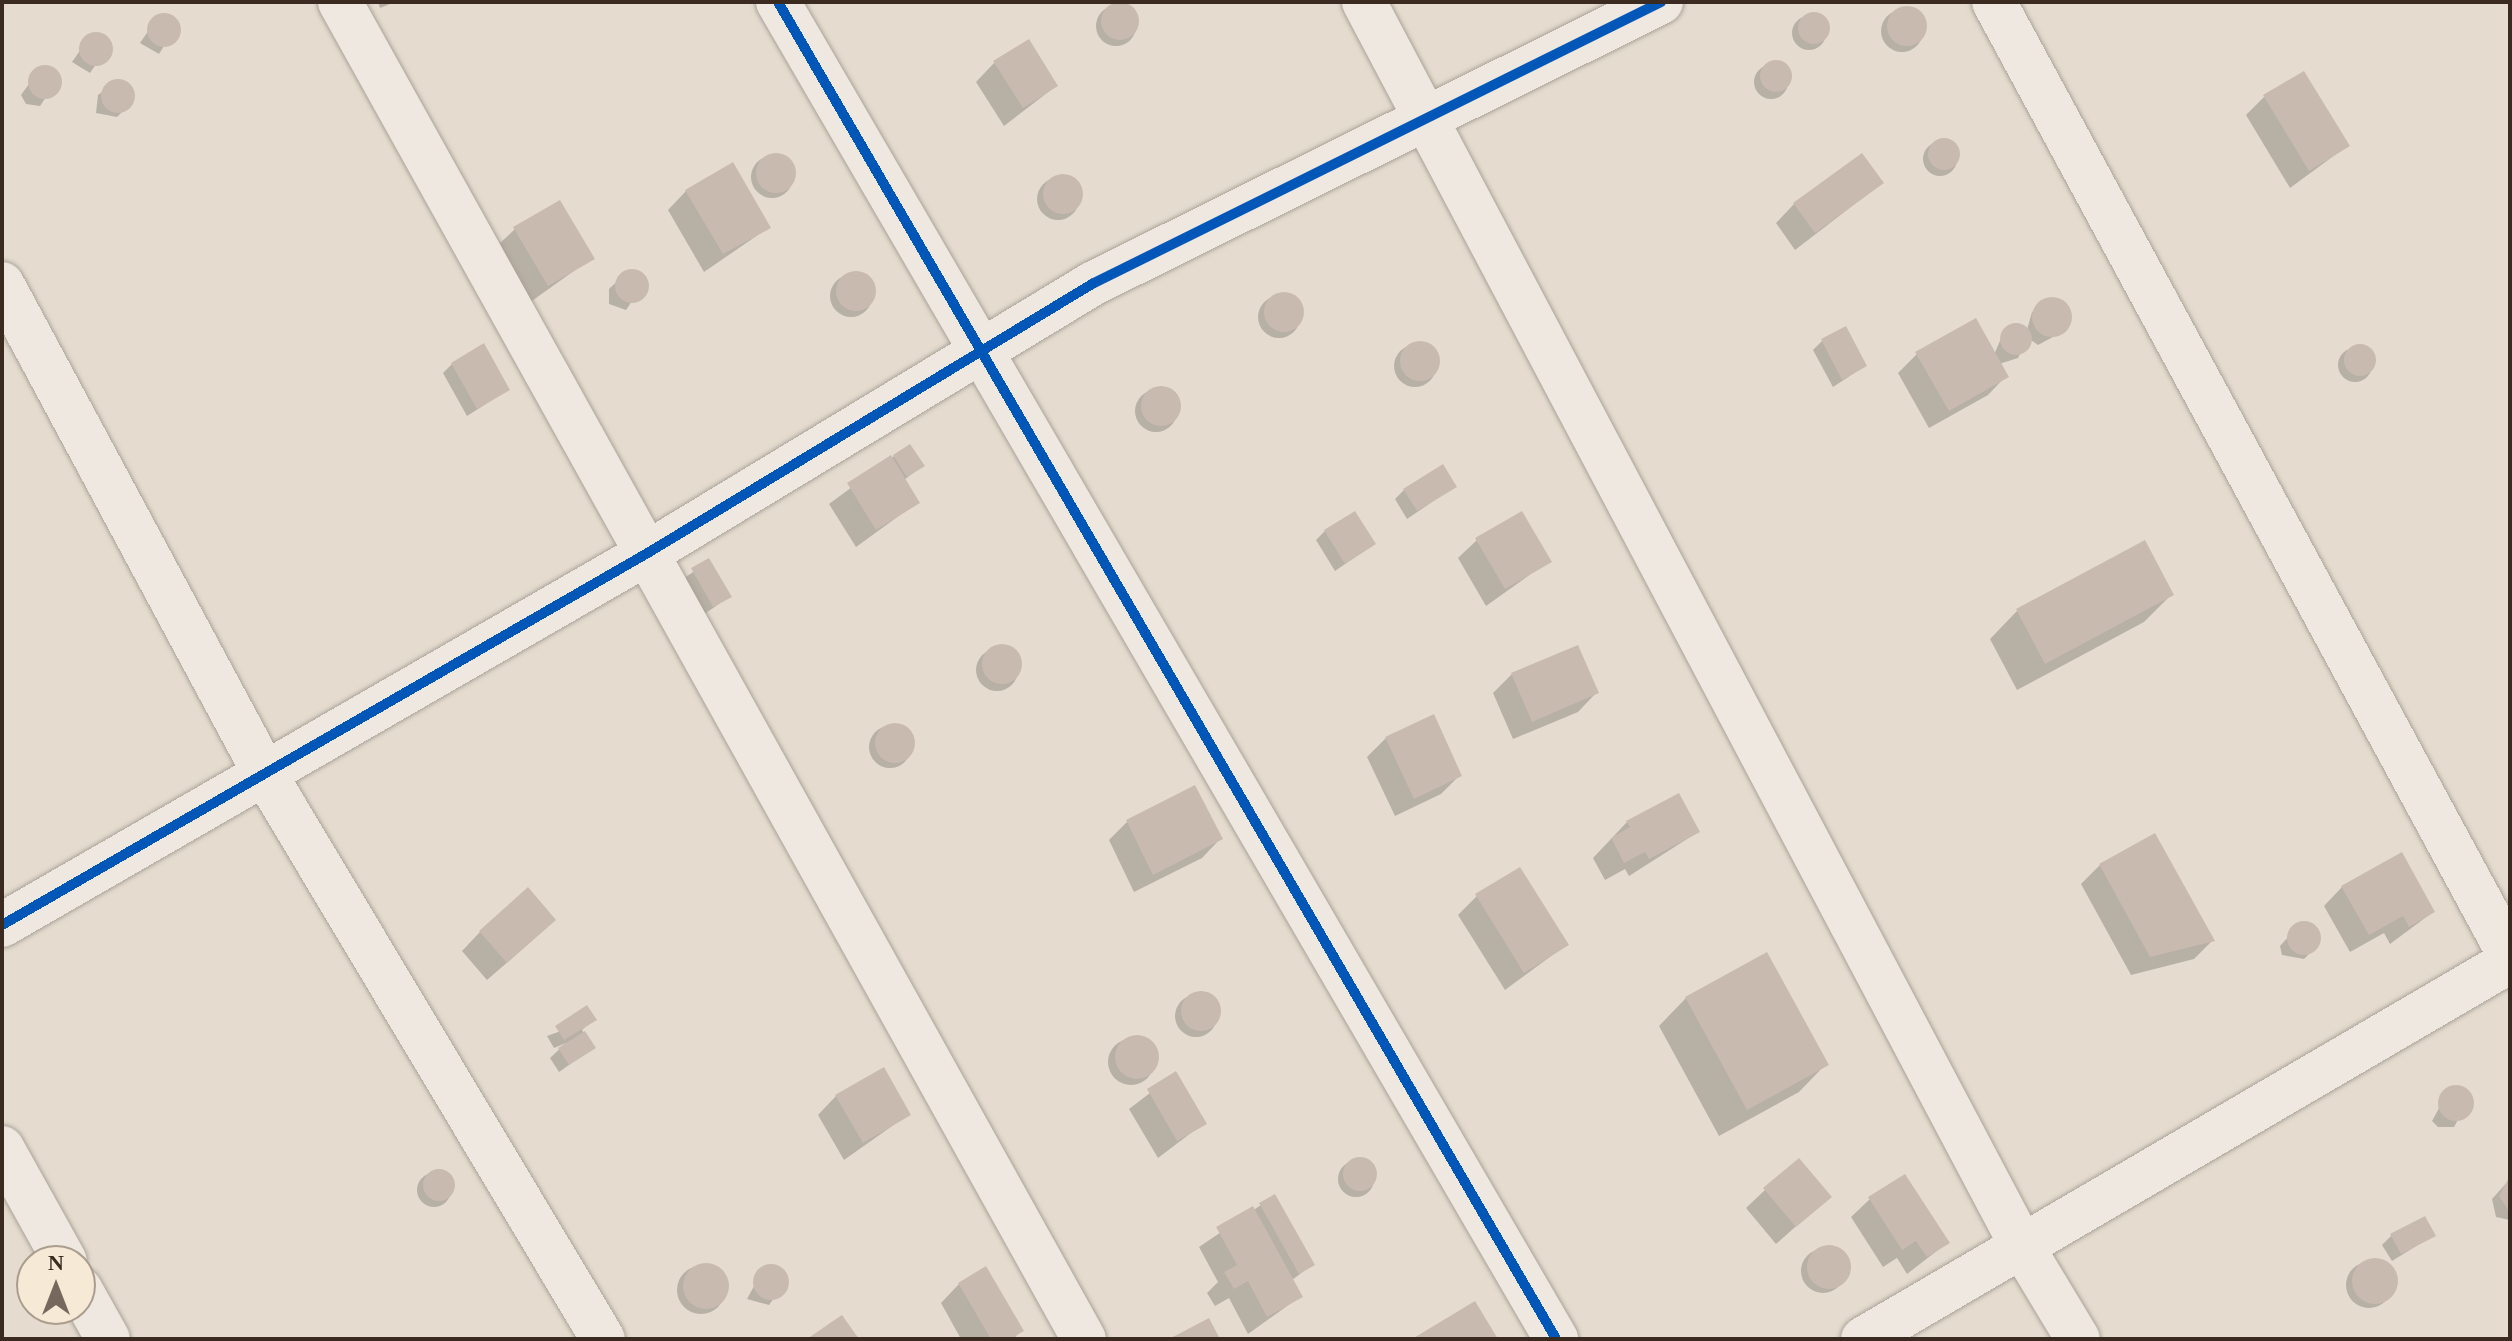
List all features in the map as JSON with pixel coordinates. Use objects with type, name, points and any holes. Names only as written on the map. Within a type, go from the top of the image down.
[{"type":"street","points":[[340,2],[651,551],[1084,1339]]},
{"type":"street","points":[[778,2],[982,347],[1556,1339]]},
{"type":"street","points":[[1364,2],[2023,1248],[2078,1339]]},
{"type":"street","points":[[2,925],[266,776],[651,551],[982,347],[1092,284],[1661,2]]},
{"type":"street","points":[[1863,1339],[2023,1248],[2510,958],[1994,2]]},
{"type":"street","points":[[2,284],[266,776],[603,1339]]},
{"type":"street","points":[[2,1148],[56,1245]]},
{"type":"street","points":[[96,1318],[108,1339]]},
{"type":"building","points":[[1120,2],[1134,7],[1139,21],[1134,35],[1120,40],[1106,35],[1101,21],[1106,7]]},
{"type":"building","points":[[1907,6],[1921,12],[1927,26],[1921,40],[1907,46],[1893,40],[1887,26],[1893,12]]},
{"type":"building","points":[[1814,12],[1825,17],[1830,28],[1825,39],[1814,44],[1803,39],[1798,28],[1803,17]]},
{"type":"building","points":[[164,13],[176,18],[181,30],[176,42],[164,47],[152,42],[147,30],[152,18]]},
{"type":"building","points":[[96,32],[108,37],[113,49],[108,61],[96,66],[84,61],[79,49],[84,37]]},
{"type":"building","points":[[1029,39],[1058,86],[1023,108],[993,61]]},
{"type":"building","points":[[1776,60],[1787,65],[1792,76],[1787,87],[1776,92],[1765,87],[1760,76],[1765,65]]},
{"type":"building","points":[[45,65],[57,70],[62,82],[57,94],[45,99],[33,94],[28,82],[33,70]]},
{"type":"building","points":[[2304,71],[2350,146],[2309,171],[2263,95]]},
{"type":"building","points":[[118,79],[130,84],[135,96],[130,108],[118,113],[106,108],[101,96],[106,84]]},
{"type":"building","points":[[1944,138],[1955,143],[1960,154],[1955,165],[1944,170],[1933,165],[1928,154],[1933,143]]},
{"type":"building","points":[[776,153],[790,159],[796,173],[790,187],[776,193],[762,187],[756,173],[762,159]]},
{"type":"building","points":[[1862,153],[1884,183],[1815,233],[1793,203]]},
{"type":"building","points":[[733,162],[771,228],[723,254],[685,190]]},
{"type":"building","points":[[1063,174],[1077,180],[1083,194],[1077,208],[1063,214],[1049,208],[1043,194],[1049,180]]},
{"type":"building","points":[[560,200],[595,259],[548,286],[513,227]]},
{"type":"building","points":[[632,269],[644,274],[649,286],[644,298],[632,303],[620,298],[615,286],[620,274]]},
{"type":"building","points":[[856,271],[870,277],[876,291],[870,305],[856,311],[842,305],[836,291],[842,277]]},
{"type":"building","points":[[1284,292],[1298,298],[1304,312],[1298,326],[1284,332],[1270,326],[1264,312],[1270,298]]},
{"type":"building","points":[[2052,297],[2066,303],[2072,317],[2066,331],[2052,337],[2038,331],[2032,317],[2038,303]]},
{"type":"building","points":[[1976,318],[2009,377],[1949,411],[1915,352]]},
{"type":"building","points":[[2016,323],[2027,328],[2032,339],[2027,350],[2016,355],[2005,350],[2000,339],[2005,328]]},
{"type":"building","points":[[1846,326],[1867,366],[1842,380],[1821,339]]},
{"type":"building","points":[[1420,341],[1434,347],[1440,361],[1434,375],[1420,381],[1406,375],[1400,361],[1406,347]]},
{"type":"building","points":[[484,343],[510,390],[477,409],[451,363]]},
{"type":"building","points":[[2360,344],[2371,349],[2376,360],[2371,371],[2360,376],[2349,371],[2344,360],[2349,349]]},
{"type":"building","points":[[1161,386],[1175,392],[1181,406],[1175,420],[1161,426],[1147,420],[1141,406],[1147,392]]},
{"type":"building","points":[[910,444],[925,466],[907,477],[893,455]]},
{"type":"building","points":[[891,455],[920,503],[876,530],[847,483]]},
{"type":"building","points":[[1443,464],[1457,487],[1417,511],[1403,489]]},
{"type":"building","points":[[1355,511],[1376,544],[1345,564],[1324,530]]},
{"type":"building","points":[[1522,511],[1552,562],[1505,589],[1475,538]]},
{"type":"building","points":[[2145,540],[2174,595],[2045,664],[2016,609]]},
{"type":"building","points":[[709,558],[732,597],[713,607],[691,568]]},
{"type":"building","points":[[1002,644],[1016,650],[1022,664],[1016,678],[1002,684],[988,678],[982,664],[988,650]]},
{"type":"building","points":[[1578,645],[1599,693],[1532,722],[1511,673]]},
{"type":"building","points":[[1434,714],[1462,776],[1414,799],[1385,737]]},
{"type":"building","points":[[895,723],[909,729],[915,743],[909,757],[895,763],[881,757],[875,743],[881,729]]},
{"type":"building","points":[[1195,785],[1223,839],[1153,875],[1126,820]]},
{"type":"building","points":[[1679,793],[1700,832],[1649,859],[1645,852],[1624,863],[1611,838],[1630,827],[1626,821]]},
{"type":"building","points":[[2155,833],[2215,941],[2150,957],[2099,864]]},
{"type":"building","points":[[2402,852],[2435,912],[2409,927],[2403,916],[2369,935],[2341,886]]},
{"type":"building","points":[[1520,867],[1569,945],[1524,973],[1475,894]]},
{"type":"building","points":[[528,887],[556,920],[507,963],[479,931]]},
{"type":"building","points":[[2304,921],[2316,926],[2321,938],[2316,950],[2304,955],[2292,950],[2287,938],[2292,926]]},
{"type":"building","points":[[1767,952],[1829,1065],[1747,1110],[1685,997]]},
{"type":"building","points":[[1201,991],[1215,997],[1221,1011],[1215,1025],[1201,1031],[1187,1025],[1181,1011],[1187,997]]},
{"type":"building","points":[[587,1005],[597,1020],[564,1040],[555,1026]]},
{"type":"building","points":[[585,1031],[596,1048],[569,1065],[558,1048]]},
{"type":"building","points":[[1137,1035],[1153,1041],[1159,1057],[1153,1073],[1137,1079],[1121,1073],[1115,1057],[1121,1041]]},
{"type":"building","points":[[884,1067],[911,1115],[863,1143],[835,1095]]},
{"type":"building","points":[[1176,1071],[1207,1124],[1177,1141],[1147,1089]]},
{"type":"building","points":[[2456,1085],[2468,1091],[2474,1103],[2468,1115],[2456,1121],[2444,1115],[2438,1103],[2444,1091]]},
{"type":"building","points":[[1360,1157],[1372,1162],[1377,1174],[1372,1186],[1360,1191],[1348,1186],[1343,1174],[1348,1162]]},
{"type":"building","points":[[1799,1158],[1832,1197],[1796,1227],[1763,1188]]},
{"type":"building","points":[[439,1169],[450,1174],[455,1185],[450,1196],[439,1201],[428,1196],[423,1185],[428,1174]]},
{"type":"building","points":[[1905,1174],[1950,1243],[1927,1257],[1916,1241],[1902,1250],[1868,1197]]},
{"type":"building","points":[[2510,1176],[2510,1213],[2499,1196]]},
{"type":"building","points":[[1275,1194],[1315,1265],[1299,1274],[1259,1203]]},
{"type":"building","points":[[1253,1206],[1303,1297],[1267,1317],[1248,1281],[1234,1289],[1224,1272],[1237,1265],[1216,1227]]},
{"type":"building","points":[[2425,1216],[2436,1236],[2401,1254],[2390,1234]]},
{"type":"building","points":[[1829,1245],[1844,1252],[1851,1267],[1844,1282],[1829,1289],[1814,1282],[1807,1267],[1814,1252]]},
{"type":"building","points":[[2375,1258],[2391,1265],[2398,1281],[2391,1297],[2375,1304],[2359,1297],[2352,1281],[2359,1265]]},
{"type":"building","points":[[706,1263],[723,1269],[729,1286],[723,1303],[706,1309],[689,1303],[683,1286],[689,1269]]},
{"type":"building","points":[[771,1264],[783,1270],[789,1282],[783,1294],[771,1300],[759,1294],[753,1282],[759,1270]]},
{"type":"building","points":[[986,1266],[1024,1331],[1010,1339],[991,1339],[958,1283]]},
{"type":"building","points":[[1475,1301],[1498,1339],[1412,1339]]},
{"type":"building","points":[[842,1315],[859,1339],[807,1339],[830,1323]]},
{"type":"building","points":[[1209,1318],[1220,1339],[1169,1339]]},
{"type":"cycle path","points":[[778,2],[1556,1339]]},
{"type":"cycle path","points":[[2,925],[651,551],[1092,284],[1661,2]]}]
